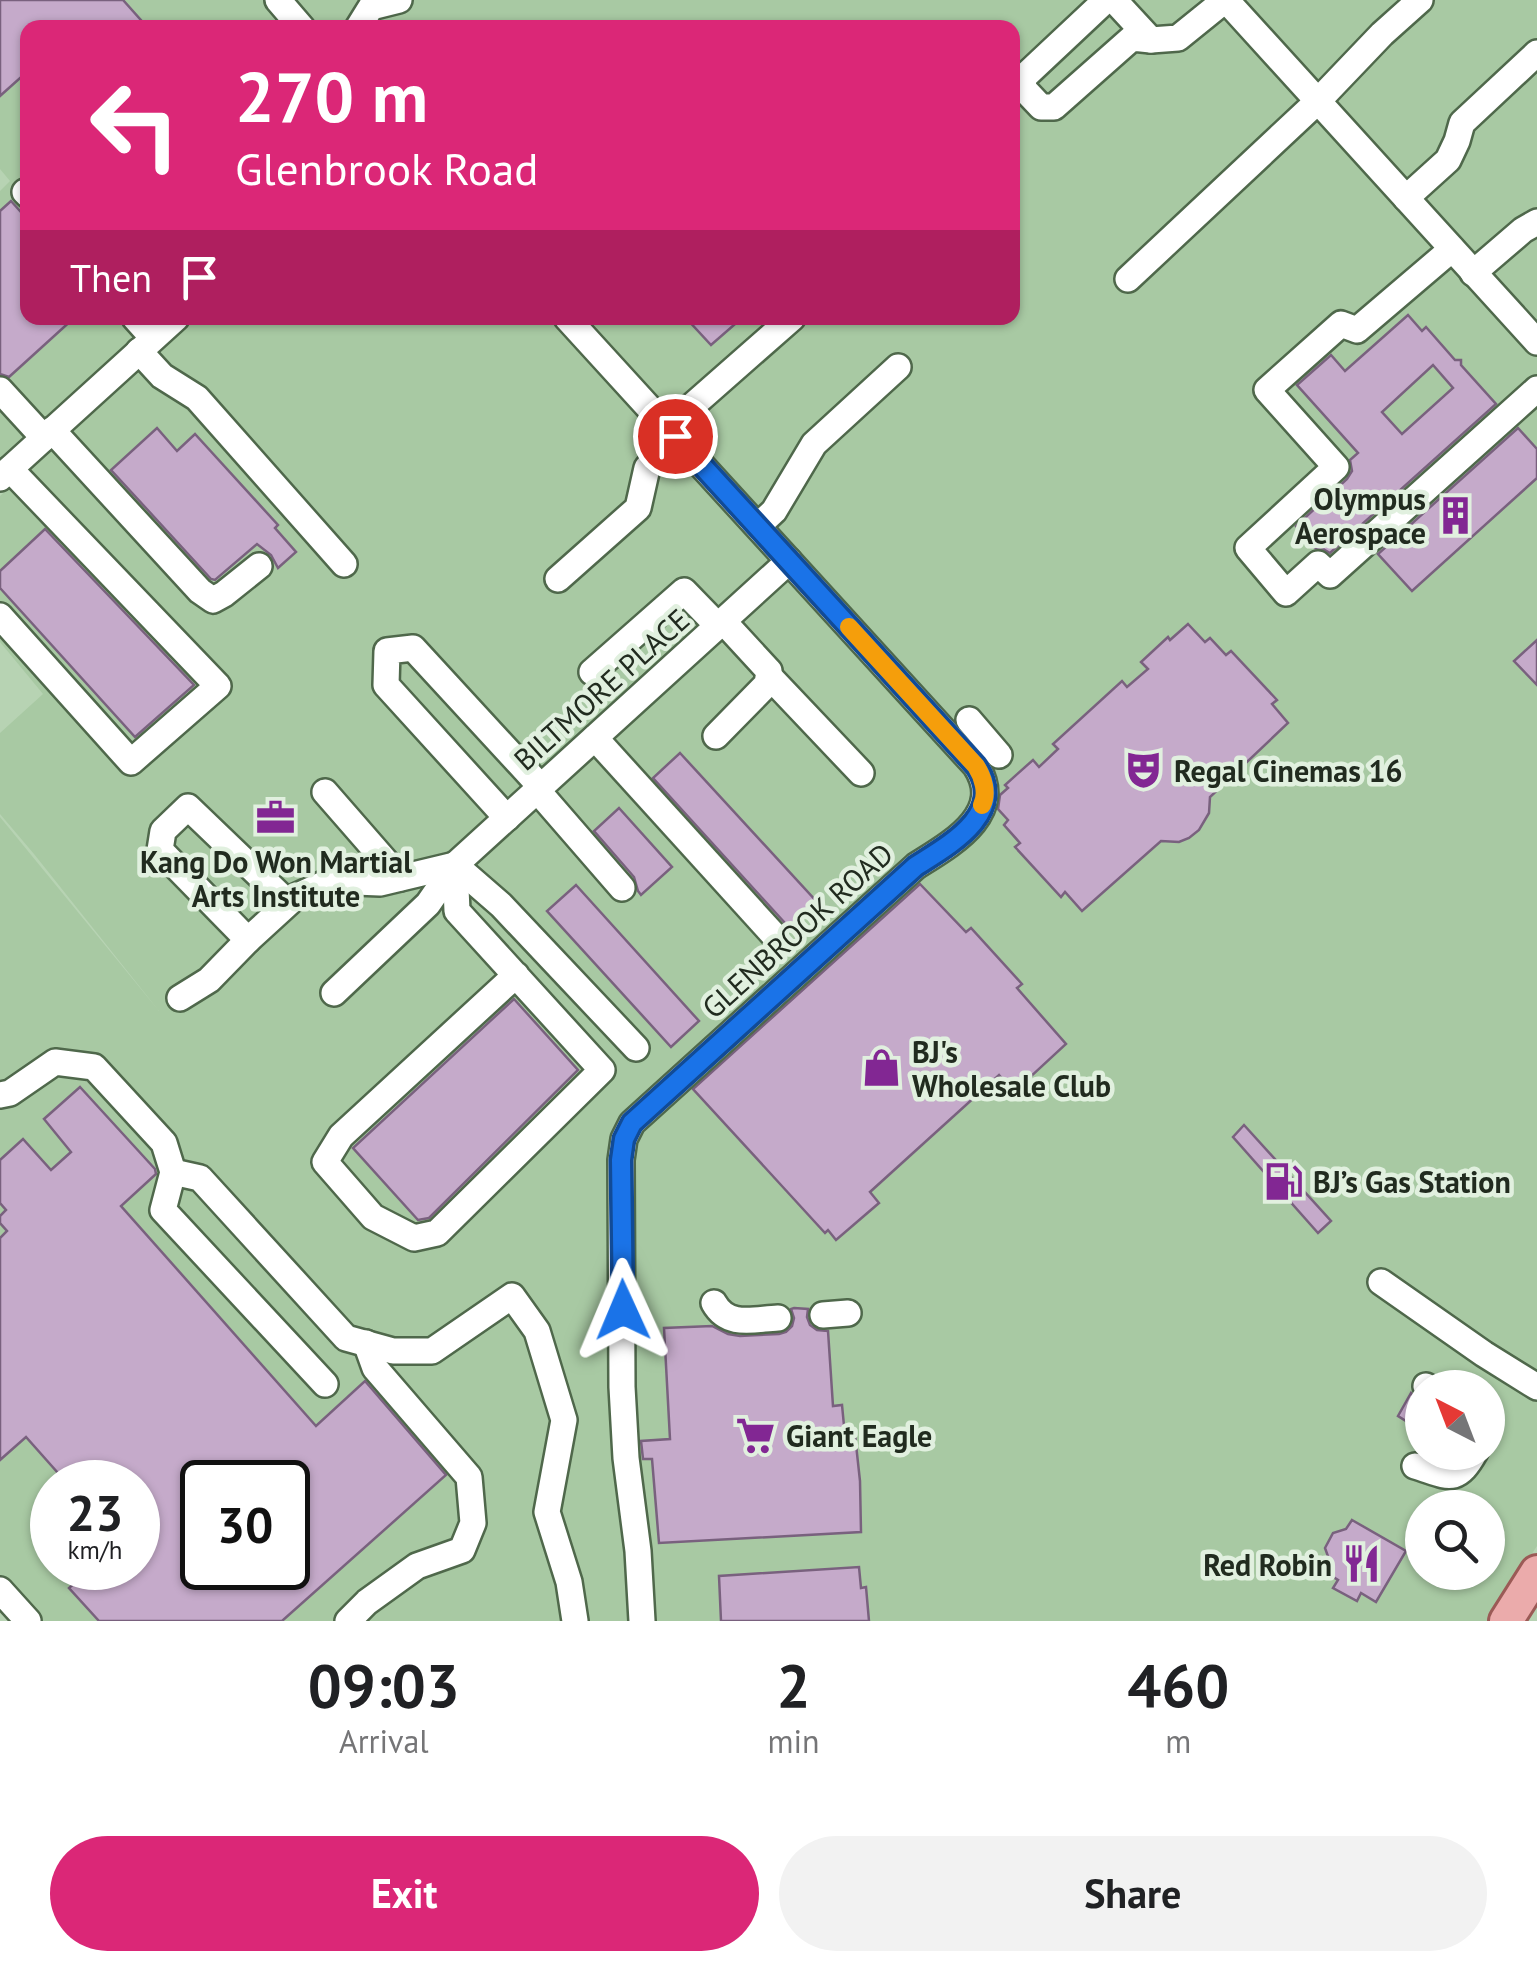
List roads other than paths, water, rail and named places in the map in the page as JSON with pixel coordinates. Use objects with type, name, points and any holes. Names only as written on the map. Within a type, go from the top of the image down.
[{"type":"main road","points":[[1506,1621],[1537,1572]]},
{"type":"street","points":[[278,0],[295,20]]},
{"type":"street","points":[[363,20],[371,8],[399,0]]},
{"type":"street","points":[[1106,0],[1024,78],[1023,88],[1041,107],[1054,107],[1132,38],[1178,38],[1226,0],[1537,342]]},
{"type":"street","points":[[1114,0],[1152,40]]},
{"type":"street","points":[[1128,279],[1318,102],[1420,0]]},
{"type":"street","points":[[1406,198],[1448,160],[1462,123],[1537,53]]},
{"type":"street","points":[[1474,273],[1537,222]]},
{"type":"street","points":[[1452,248],[1356,330],[1341,324],[1267,390],[1336,466],[1248,548],[1286,593],[1318,564],[1330,575],[1537,388]]},
{"type":"street","points":[[138,325],[162,376],[197,398],[344,564]]},
{"type":"street","points":[[0,616],[131,762],[218,686],[5,473],[168,325]]},
{"type":"street","name":"GLENBROOK ROAD","points":[[573,325],[976,766],[983,780],[985,799],[976,820],[956,841],[916,866],[684,1075],[628,1131],[621,1160],[622,1387],[642,1621]]},
{"type":"street","points":[[558,579],[638,508],[647,468],[671,432],[785,325]]},
{"type":"street","points":[[758,526],[774,511],[814,444],[898,367]]},
{"type":"street","points":[[0,390],[200,591],[214,600],[259,566]]},
{"type":"street","name":"BILTMORE PLACE","points":[[334,994],[428,904],[455,865],[790,561]]},
{"type":"street","points":[[592,672],[684,590],[769,671],[768,684],[716,736]]},
{"type":"street","points":[[507,818],[386,685],[387,651],[413,648],[539,788],[622,888]]},
{"type":"street","points":[[770,677],[861,773]]},
{"type":"street","points":[[969,720],[1000,756]]},
{"type":"street","points":[[594,738],[772,934]]},
{"type":"street","points":[[325,792],[400,878]]},
{"type":"street","points":[[248,940],[160,850],[163,831],[188,807],[288,903]]},
{"type":"street","points":[[180,998],[210,980],[295,897],[330,881],[380,883],[455,865]]},
{"type":"street","points":[[455,865],[457,911],[516,975],[602,1070],[437,1233],[414,1238],[374,1216],[325,1162],[341,1136],[516,975]]},
{"type":"street","points":[[455,865],[501,905],[636,1048]]},
{"type":"street","points":[[0,1095],[55,1062],[94,1067],[164,1143],[174,1172],[163,1210],[324,1384]]},
{"type":"street","points":[[174,1172],[200,1178],[346,1338],[393,1351],[432,1351],[512,1296],[537,1332],[564,1420],[547,1512],[569,1582],[574,1621]]},
{"type":"street","points":[[1381,1282],[1537,1387]]},
{"type":"street","points":[[714,1303],[727,1318],[742,1320],[811,1315]]},
{"type":"street","points":[[348,1621],[367,1602],[417,1566],[462,1550],[473,1523],[469,1478],[375,1368],[366,1344]]},
{"type":"street","points":[[1430,1470],[1452,1476],[1464,1470]]},
{"type":"street","points":[[0,1590],[28,1621]]},
{"type":"place","name":"Olympus Aerospace","points":[[1456,515]]},
{"type":"place","name":"Regal Cinemas 16","points":[[1144,770]]},
{"type":"place","name":"Kang Do Won Martial Arts Institute","points":[[276,817]]},
{"type":"place","name":"BJ's Wholesale Club","points":[[882,1068]]},
{"type":"place","name":"BJ’s Gas Station","points":[[1283,1181]]},
{"type":"place","name":"Giant Eagle","points":[[756,1435]]},
{"type":"place","name":"Red Robin","points":[[1362,1564]]}]
